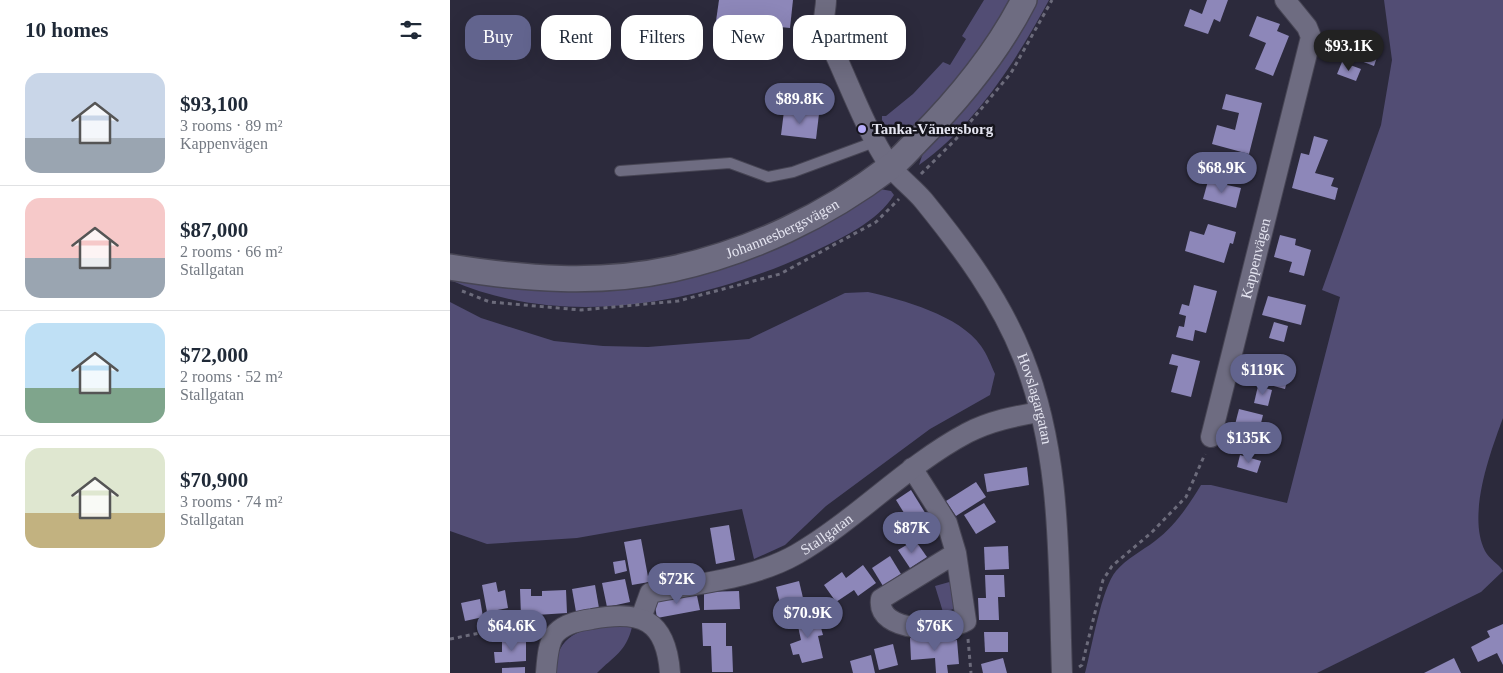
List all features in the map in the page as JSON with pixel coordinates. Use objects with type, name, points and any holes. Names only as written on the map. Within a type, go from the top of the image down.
[{"type":"street","name":"Hovslagargatan","points":[[826,0],[824,27],[891,167],[928,206],[983,280],[1003,313],[1023,358],[1040,412],[1051,461],[1069,671]]},
{"type":"street","name":"Johannesbergsvägen","points":[[450,267],[504,276],[597,278],[671,269],[722,255],[792,227],[826,210],[891,167],[957,99],[1010,28],[1024,0]]},
{"type":"street","name":"Kappenvägen","points":[[1211,437],[1311,37],[1307,27],[1286,0]]},
{"type":"street","name":"Stallgatan","points":[[641,618],[650,593],[726,579],[773,566],[815,543],[912,468],[967,433],[993,422],[1040,412]]},
{"type":"street","points":[[912,468],[947,523],[956,553],[966,621],[959,625],[921,627],[901,626],[889,619],[880,604],[881,599],[956,553]]},
{"type":"street","points":[[546,673],[549,650],[555,633],[572,623],[623,616],[641,618],[657,631],[664,643],[670,673]]},
{"type":"lane","points":[[620,171],[730,163],[768,177],[793,172],[877,141]]},
{"type":"path","points":[[1069,671],[1082,665],[1103,580],[1112,566],[1151,533],[1186,496],[1197,476],[1211,437]]},
{"type":"path","points":[[966,621],[971,673]]},
{"type":"path","points":[[450,639],[500,629],[546,629],[555,633]]},
{"type":"shaded area","points":[[984,0],[1011,0],[987,41],[966,70],[912,130],[905,132],[887,128],[882,120],[882,116],[886,116],[913,94],[943,62],[950,65],[966,39],[962,36]]},
{"type":"shaded area","points":[[1037,0],[1049,0],[1023,46],[993,90],[959,130],[940,149],[919,165],[924,150]]},
{"type":"shaded area","points":[[1384,0],[1503,0],[1503,418],[1482,484],[1478,520],[1480,536],[1485,551],[1503,571],[1481,592],[1317,673],[1085,673],[1101,605],[1116,571],[1169,529],[1201,485],[1211,485],[1287,503],[1340,297],[1322,290],[1381,125],[1392,60]]},
{"type":"shaded area","points":[[880,189],[891,191],[894,195],[879,213],[848,234],[815,251],[772,269],[727,285],[681,296],[634,304],[587,307],[540,304],[494,296],[450,280],[450,277],[593,289]]},
{"type":"shaded area","points":[[868,292],[929,310],[945,317],[971,335],[983,349],[995,374],[990,395],[930,429],[826,506],[785,545],[754,559],[742,509],[577,538],[487,544],[450,531],[450,302],[481,318],[554,341],[603,346],[648,347],[749,339],[845,293]]},
{"type":"shaded area","points":[[953,581],[961,607],[943,612],[935,586]]},
{"type":"shaded area","points":[[613,624],[632,627],[623,648],[597,673],[554,673],[560,649],[572,636],[590,629]]},
{"type":"building","points":[[719,0],[793,0],[790,28],[783,27],[783,15],[717,15]]},
{"type":"building","points":[[1207,0],[1228,0],[1220,22],[1214,19],[1208,34],[1184,26],[1190,9],[1202,14]]},
{"type":"building","points":[[1257,16],[1280,24],[1277,31],[1289,36],[1273,76],[1255,69],[1266,43],[1249,36]]},
{"type":"building","points":[[1366,49],[1378,54],[1374,66],[1361,61]]},
{"type":"building","points":[[1342,62],[1361,69],[1356,81],[1337,74]]},
{"type":"building","points":[[1226,94],[1262,103],[1249,154],[1212,144],[1217,125],[1235,130],[1239,113],[1222,109]]},
{"type":"building","points":[[784,111],[819,114],[816,139],[781,135]]},
{"type":"building","points":[[1314,136],[1328,140],[1315,173],[1334,178],[1331,186],[1338,188],[1335,200],[1292,188],[1301,153],[1309,155]]},
{"type":"building","points":[[1208,181],[1241,188],[1236,208],[1203,199]]},
{"type":"building","points":[[1208,224],[1236,232],[1233,244],[1230,243],[1224,263],[1185,251],[1190,231],[1204,235]]},
{"type":"building","points":[[1280,235],[1296,239],[1295,245],[1311,250],[1304,276],[1289,272],[1292,262],[1274,257]]},
{"type":"building","points":[[1194,285],[1217,291],[1206,333],[1195,330],[1193,341],[1176,337],[1179,326],[1184,327],[1186,316],[1179,314],[1182,304],[1189,306]]},
{"type":"building","points":[[1268,296],[1306,305],[1301,325],[1262,315]]},
{"type":"building","points":[[1274,322],[1288,326],[1284,342],[1269,338]]},
{"type":"building","points":[[1172,354],[1200,361],[1191,397],[1171,392],[1178,366],[1169,364]]},
{"type":"building","points":[[1252,360],[1290,369],[1285,389],[1247,379]]},
{"type":"building","points":[[1258,386],[1272,390],[1268,406],[1254,403]]},
{"type":"building","points":[[1239,409],[1263,415],[1253,455],[1229,448]]},
{"type":"building","points":[[1240,455],[1261,461],[1257,473],[1237,467]]},
{"type":"building","points":[[1027,467],[1029,485],[987,492],[984,474]]},
{"type":"building","points":[[976,482],[986,497],[956,516],[946,501]]},
{"type":"building","points":[[911,490],[937,532],[922,542],[896,500]]},
{"type":"building","points":[[984,503],[996,522],[976,534],[964,515]]},
{"type":"building","points":[[729,525],[735,560],[716,564],[710,528]]},
{"type":"building","points":[[641,539],[649,582],[632,585],[624,542]]},
{"type":"building","points":[[915,540],[927,557],[910,568],[898,550]]},
{"type":"building","points":[[1008,546],[1009,569],[985,570],[984,547]]},
{"type":"building","points":[[890,556],[901,574],[883,586],[872,568]]},
{"type":"building","points":[[625,560],[627,571],[615,574],[613,562]]},
{"type":"building","points":[[863,565],[876,583],[858,596],[854,590],[836,602],[824,585],[842,572],[846,578]]},
{"type":"building","points":[[985,575],[1004,575],[1005,597],[998,597],[999,620],[979,620],[978,598],[986,598]]},
{"type":"building","points":[[625,579],[630,602],[607,607],[602,583]]},
{"type":"building","points":[[799,581],[804,602],[781,608],[776,587]]},
{"type":"building","points":[[496,582],[498,592],[505,590],[508,608],[487,612],[482,585]]},
{"type":"building","points":[[595,585],[599,608],[576,612],[572,589]]},
{"type":"building","points":[[520,589],[531,589],[531,596],[542,596],[542,591],[566,590],[567,613],[521,616]]},
{"type":"building","points":[[696,591],[700,610],[657,618],[654,600]]},
{"type":"building","points":[[739,591],[740,609],[704,610],[704,592]]},
{"type":"building","points":[[480,599],[483,617],[465,621],[461,603]]},
{"type":"building","points":[[817,613],[823,635],[818,636],[823,658],[802,663],[799,654],[793,655],[790,644],[801,640],[796,617]]},
{"type":"building","points":[[702,623],[726,623],[726,646],[732,646],[733,672],[712,672],[711,646],[703,646]]},
{"type":"building","points":[[1503,624],[1503,665],[1497,653],[1478,662],[1471,647],[1490,637],[1487,631]]},
{"type":"building","points":[[984,632],[1008,632],[1008,652],[985,652]]},
{"type":"building","points":[[933,636],[934,642],[957,640],[959,664],[947,665],[948,673],[936,673],[935,658],[911,660],[910,638]]},
{"type":"building","points":[[526,639],[526,661],[495,663],[494,652],[502,652],[502,640]]},
{"type":"building","points":[[893,644],[898,665],[879,670],[874,649]]},
{"type":"building","points":[[871,655],[875,673],[853,673],[850,661]]},
{"type":"building","points":[[1003,658],[1007,673],[983,673],[981,664]]},
{"type":"building","points":[[1454,658],[1461,673],[1424,673]]},
{"type":"building","points":[[525,667],[525,673],[502,673],[502,668]]},
{"type":"place","name":"Tanka-Vänersborg","points":[[862,129]]}]
